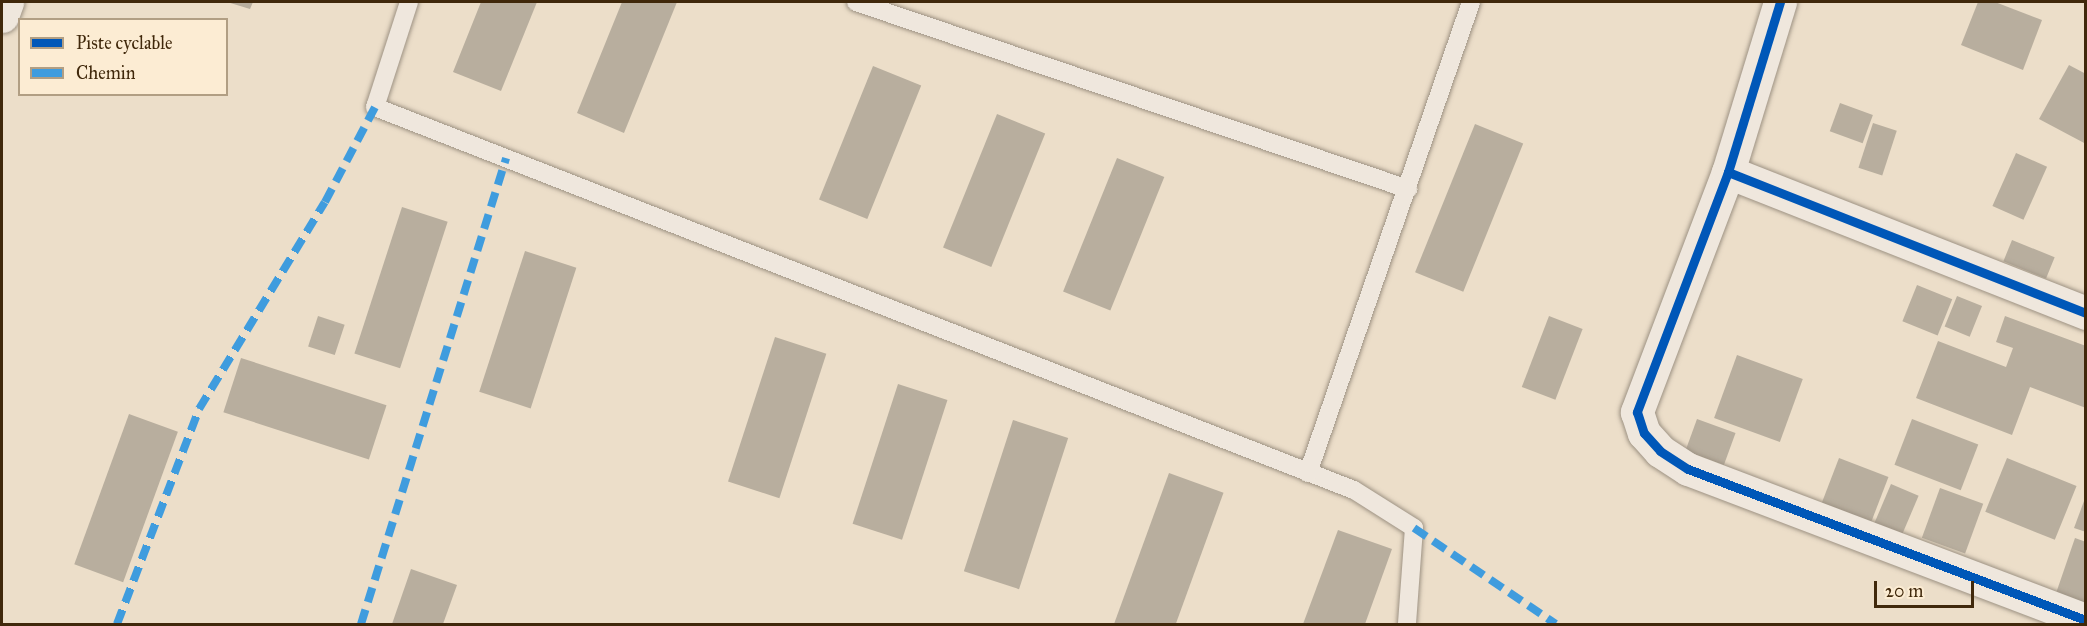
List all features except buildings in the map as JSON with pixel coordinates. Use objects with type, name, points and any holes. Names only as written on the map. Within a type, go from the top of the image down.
[{"type":"street","points":[[2,16],[7,2]]},
{"type":"street","points":[[1779,2],[1728,172],[1637,412],[1644,433],[1660,452],[1688,469],[2085,620]]},
{"type":"street","points":[[1728,172],[2085,312]]},
{"type":"lane","points":[[409,2],[375,107],[1354,490],[1414,528],[1407,624]]},
{"type":"lane","points":[[856,2],[1408,189]]},
{"type":"lane","points":[[1308,472],[1471,2]]},
{"type":"marked path","points":[[117,624],[199,409],[325,202],[375,107]]},
{"type":"marked path","points":[[361,624],[506,158]]},
{"type":"marked path","points":[[1414,528],[1556,624]]},
{"type":"cycle path","points":[[1780,2],[1728,172],[1637,412],[1644,433],[1660,451],[1688,469],[2086,620]]},
{"type":"cycle path","points":[[1728,172],[2086,313]]}]
